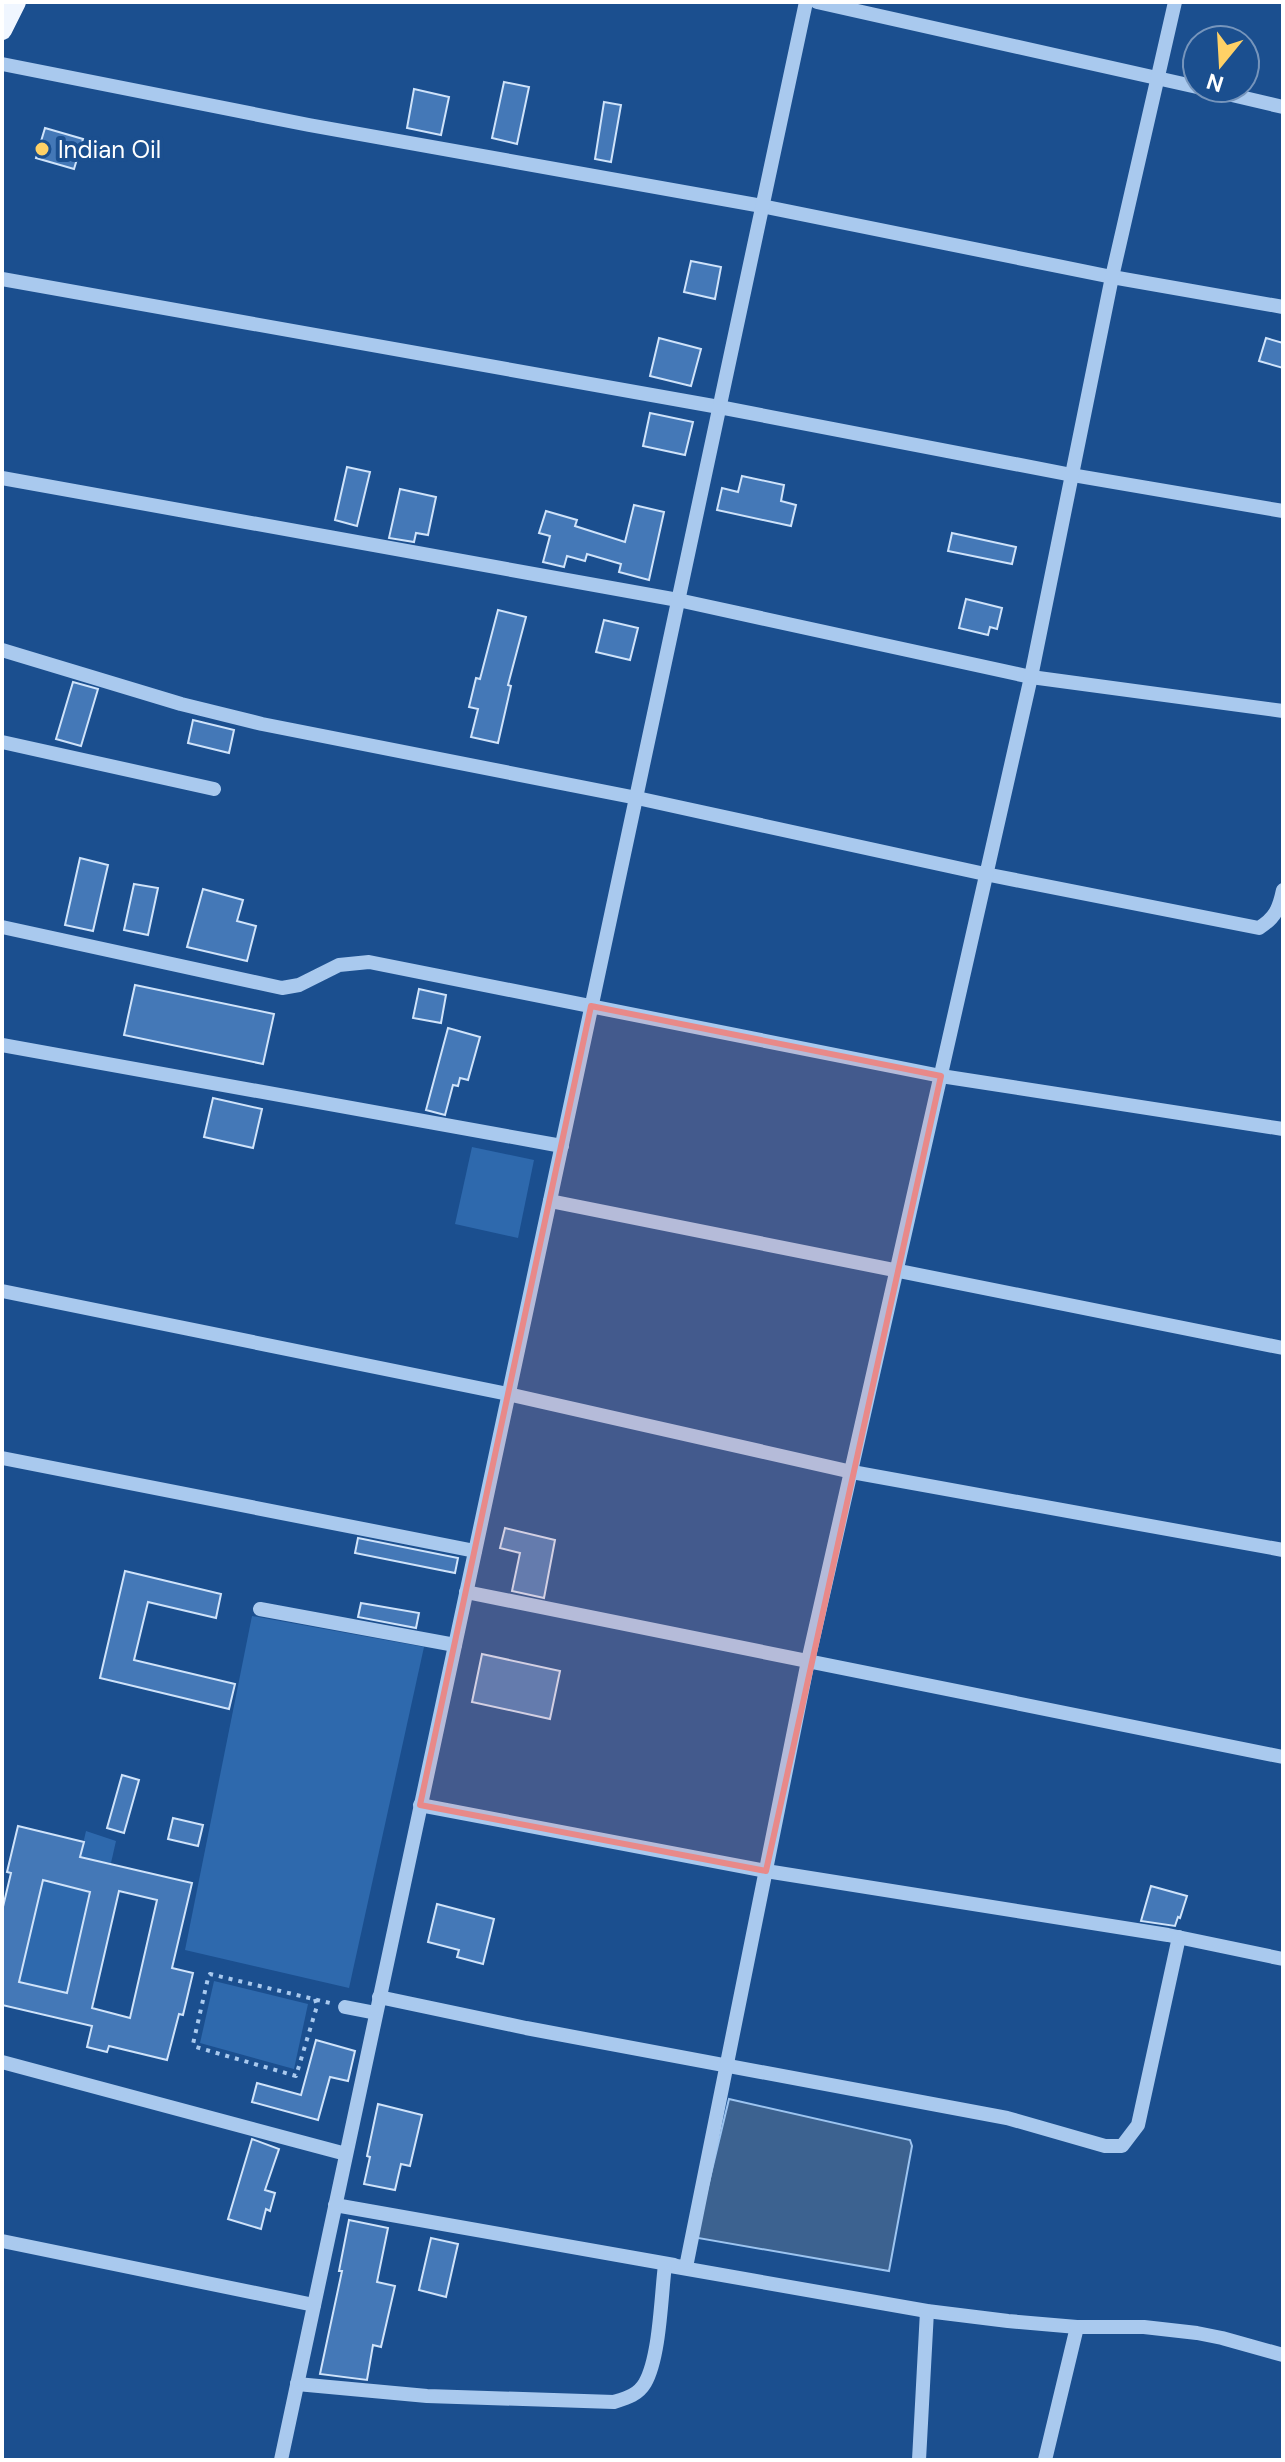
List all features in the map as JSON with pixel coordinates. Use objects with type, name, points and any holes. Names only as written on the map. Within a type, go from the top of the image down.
[{"type":"main road","points":[[2,30],[16,2]]},
{"type":"street","points":[[281,2460],[806,2]]},
{"type":"street","points":[[817,2],[1181,83]]},
{"type":"street","points":[[686,2267],[808,1661],[1031,677],[1112,277],[1175,2]]},
{"type":"street","points":[[2,64],[309,125],[762,206],[1112,277],[1283,307]]},
{"type":"street","points":[[1261,102],[1283,107]]},
{"type":"street","points":[[2,279],[1283,511]]},
{"type":"street","points":[[2,478],[678,600],[1031,677],[1283,711]]},
{"type":"street","points":[[2,650],[181,704],[262,724],[637,798],[985,874],[1259,928],[1272,919],[1279,908],[1283,890]]},
{"type":"street","points":[[2,742],[214,789]]},
{"type":"street","points":[[2,927],[282,988],[299,985],[339,965],[369,962],[941,1076],[1283,1129]]},
{"type":"street","points":[[2,1045],[562,1146]]},
{"type":"street","points":[[550,1201],[1283,1348]]},
{"type":"street","points":[[2,1291],[508,1394],[852,1472],[1283,1550]]},
{"type":"street","points":[[2,1458],[475,1551]]},
{"type":"street","points":[[466,1592],[1283,1757]]},
{"type":"street","points":[[260,1609],[455,1645]]},
{"type":"street","points":[[420,1805],[766,1871],[1179,1937],[1283,1959]]},
{"type":"street","points":[[379,1997],[1007,2118],[1105,2146],[1122,2146],[1138,2125],[1179,1937]]},
{"type":"street","points":[[345,2007],[376,2013]]},
{"type":"street","points":[[2,2062],[346,2154]]},
{"type":"street","points":[[335,2205],[686,2267]]},
{"type":"street","points":[[2,2241],[314,2305]]},
{"type":"street","points":[[665,2265],[686,2267]]},
{"type":"street","points":[[665,2265],[927,2311],[1077,2327],[1144,2327],[1197,2333],[1283,2355]]},
{"type":"street","points":[[297,2384],[427,2396],[614,2402],[633,2396],[645,2384],[653,2362],[665,2265]]},
{"type":"street","points":[[919,2460],[927,2311]]},
{"type":"street","points":[[1045,2460],[1077,2327]]},
{"type":"path","points":[[210,1974],[315,1999],[317,2006],[296,2076],[193,2044],[210,1974]]},
{"type":"highlighted area","points":[[591,1006],[941,1076],[766,1871],[420,1805]]},
{"type":"shaded area","points":[[472,1147],[534,1160],[518,1238],[455,1224]]},
{"type":"shaded area","points":[[252,1616],[424,1647],[349,1988],[185,1950]]},
{"type":"shaded area","points":[[86,1831],[116,1841],[111,1863],[98,1861],[67,1993],[19,1982],[43,1880],[73,1887]]},
{"type":"shaded area","points":[[214,1981],[308,2004],[294,2069],[200,2043]]},
{"type":"shaded area","points":[[729,2099],[910,2140],[912,2146],[889,2271],[698,2238]]},
{"type":"building","points":[[504,82],[529,87],[517,144],[492,138]]},
{"type":"building","points":[[414,89],[449,97],[441,135],[407,128]]},
{"type":"building","points":[[604,102],[621,105],[611,162],[595,159]]},
{"type":"building","points":[[45,128],[83,139],[74,169],[36,158]]},
{"type":"building","points":[[691,261],[721,267],[715,299],[684,292]]},
{"type":"building","points":[[659,338],[701,349],[691,386],[650,376]]},
{"type":"building","points":[[1266,338],[1283,343],[1283,368],[1259,361]]},
{"type":"building","points":[[650,413],[693,422],[685,455],[643,446]]},
{"type":"building","points":[[347,467],[370,472],[357,526],[335,520]]},
{"type":"building","points":[[742,476],[784,485],[781,501],[796,505],[791,526],[717,510],[722,488],[738,492]]},
{"type":"building","points":[[400,489],[436,497],[428,535],[416,533],[414,542],[389,538]]},
{"type":"building","points":[[634,505],[664,512],[649,580],[619,572],[621,564],[587,554],[585,561],[567,556],[564,567],[543,562],[550,536],[539,533],[546,511],[577,520],[575,526],[625,542]]},
{"type":"building","points":[[952,533],[1016,547],[1012,564],[948,551]]},
{"type":"building","points":[[966,599],[1002,608],[997,629],[990,627],[988,635],[959,628]]},
{"type":"building","points":[[498,610],[526,617],[508,685],[511,686],[498,743],[471,737],[478,709],[469,707],[476,678],[480,679]]},
{"type":"building","points":[[604,620],[638,628],[630,660],[596,652]]},
{"type":"building","points":[[73,682],[98,689],[81,746],[56,739]]},
{"type":"building","points":[[193,720],[234,730],[229,753],[188,743]]},
{"type":"building","points":[[80,858],[108,865],[93,931],[65,925]]},
{"type":"building","points":[[134,884],[158,888],[148,935],[124,930]]},
{"type":"building","points":[[203,889],[243,900],[237,921],[256,926],[247,961],[187,947]]},
{"type":"building","points":[[135,985],[274,1014],[263,1064],[124,1035]]},
{"type":"building","points":[[419,989],[446,995],[441,1023],[413,1018]]},
{"type":"building","points":[[448,1028],[480,1037],[468,1080],[460,1078],[458,1086],[453,1085],[445,1115],[426,1110]]},
{"type":"building","points":[[213,1098],[262,1109],[253,1148],[204,1137]]},
{"type":"building","points":[[505,1528],[555,1540],[544,1598],[512,1591],[520,1553],[500,1548]]},
{"type":"building","points":[[358,1538],[458,1558],[455,1573],[355,1553]]},
{"type":"building","points":[[125,1571],[221,1594],[216,1618],[148,1602],[134,1660],[235,1684],[229,1709],[100,1678]]},
{"type":"building","points":[[361,1603],[419,1613],[416,1628],[358,1617]]},
{"type":"building","points":[[482,1654],[560,1671],[550,1719],[472,1702]]},
{"type":"building","points":[[122,1775],[139,1780],[124,1833],[107,1828]]},
{"type":"building","points":[[173,1818],[203,1825],[198,1846],[168,1839]]},
{"type":"building","points":[[18,1826],[84,1842],[80,1857],[192,1883],[172,1968],[193,1973],[183,2015],[179,2014],[167,2060],[109,2046],[107,2052],[87,2047],[92,2026],[2,2005],[2,1911],[11,1873],[7,1872]],"holes":[[[43,1880],[90,1892],[67,1993],[19,1982]],[[119,1891],[157,1900],[130,2018],[92,2008]]]},
{"type":"building","points":[[1151,1886],[1187,1896],[1175,1926],[1141,1921]]},
{"type":"building","points":[[437,1904],[494,1919],[483,1964],[457,1957],[459,1950],[428,1942]]},
{"type":"building","points":[[316,2040],[355,2051],[348,2081],[330,2077],[318,2120],[252,2102],[257,2083],[301,2095]]},
{"type":"building","points":[[378,2104],[422,2115],[410,2166],[401,2164],[395,2190],[364,2184]]},
{"type":"building","points":[[252,2139],[279,2149],[265,2190],[275,2193],[270,2211],[266,2209],[261,2229],[228,2219]]},
{"type":"building","points":[[349,2220],[388,2228],[377,2282],[395,2286],[381,2347],[373,2345],[367,2380],[320,2374],[342,2271],[339,2271]]},
{"type":"building","points":[[431,2238],[458,2244],[446,2297],[419,2290]]},
{"type":"place","name":"Indian Oil","points":[[42,149]]}]
